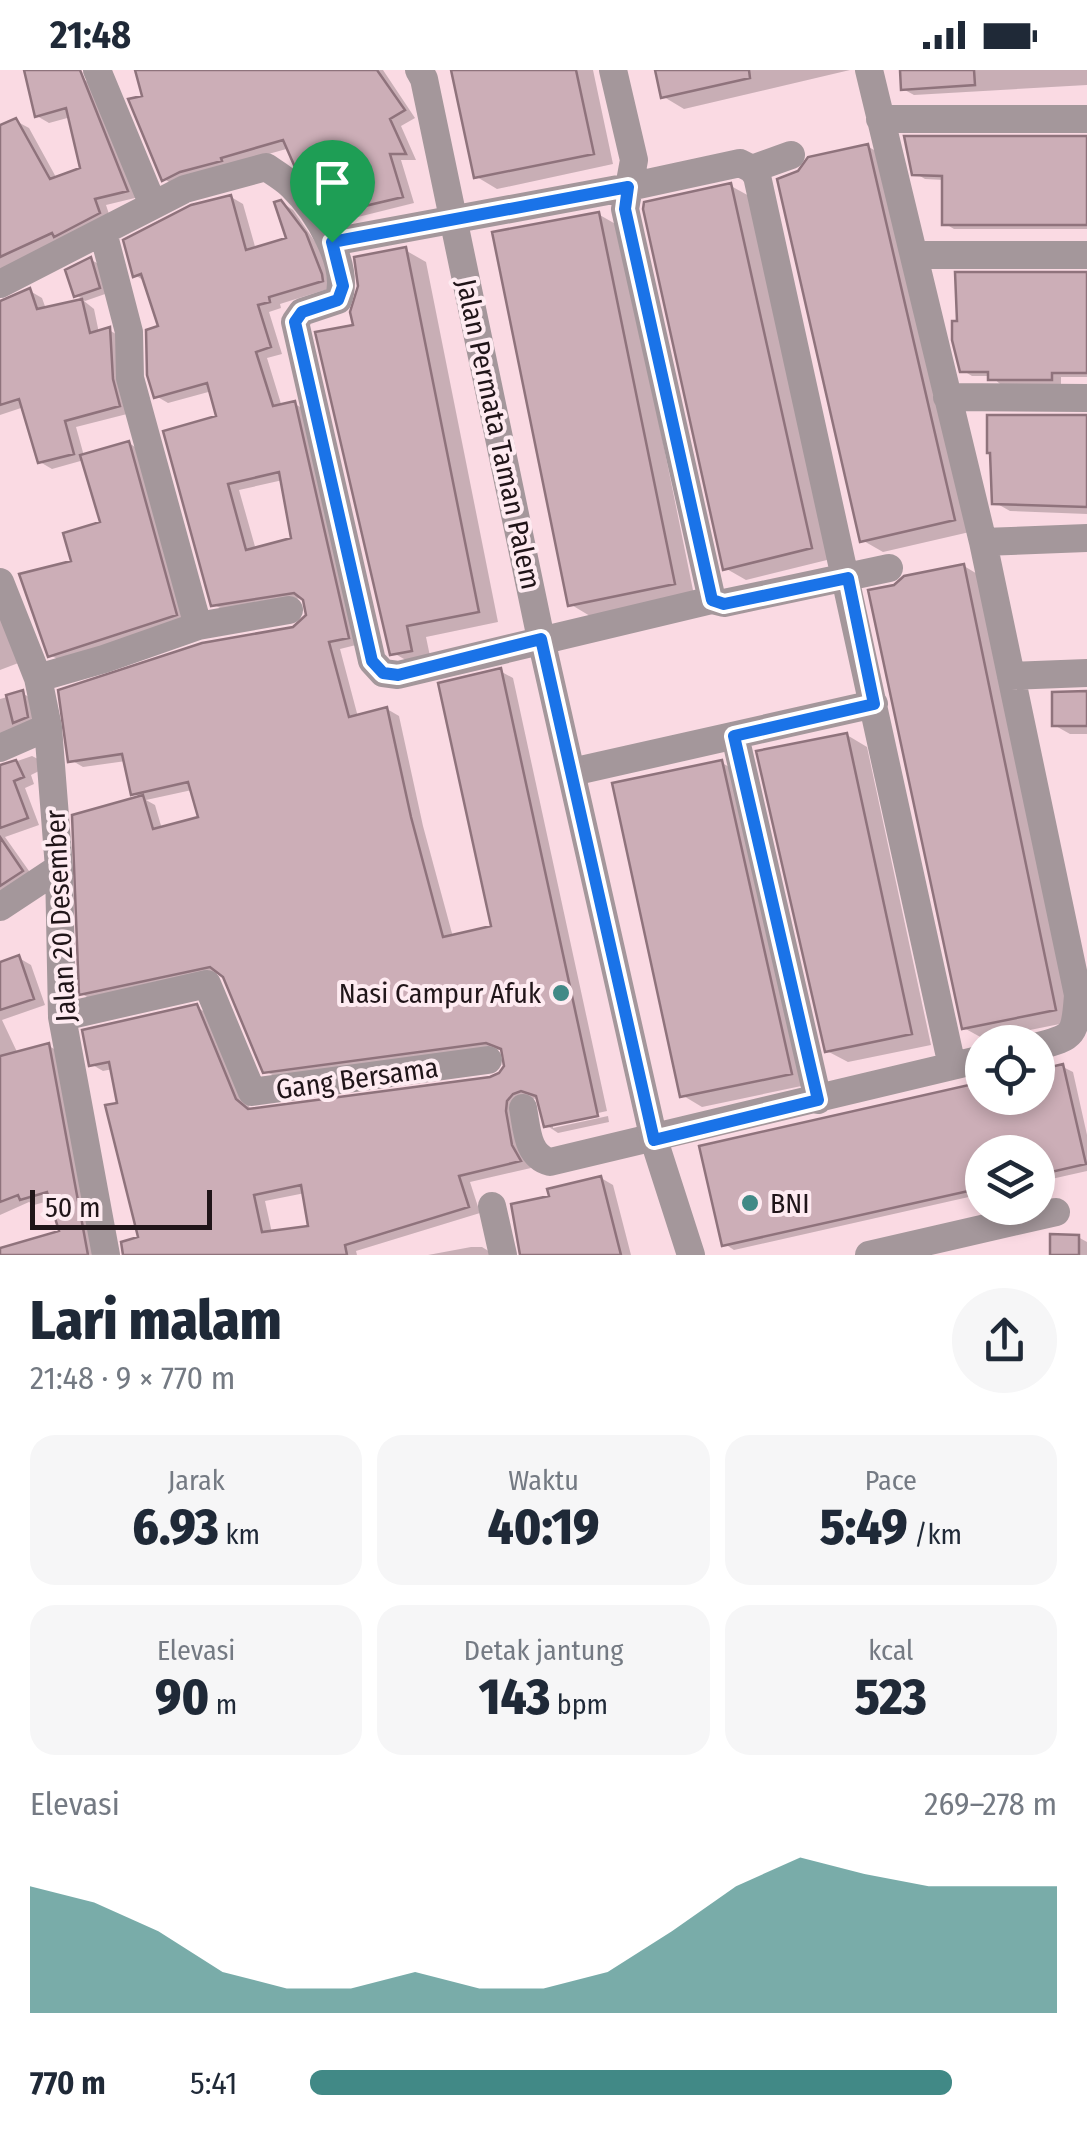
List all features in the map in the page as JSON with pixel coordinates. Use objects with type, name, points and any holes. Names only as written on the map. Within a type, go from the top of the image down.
[{"type":"street","points":[[97,70],[153,205]]},
{"type":"street","points":[[614,70],[634,160],[625,209],[712,600]]},
{"type":"street","points":[[870,70],[984,548],[1078,995],[1072,1034],[1055,1042]]},
{"type":"street","name":"Jalan Permata Taman Palem","points":[[422,73],[541,639],[654,1140],[691,1255]]},
{"type":"street","points":[[880,119],[1087,119]]},
{"type":"street","points":[[332,242],[740,163],[752,168],[791,156]]},
{"type":"street","points":[[0,284],[185,189],[266,167],[293,186],[332,242],[343,286],[338,300],[302,312],[295,322],[372,661],[383,673],[398,675],[712,600],[724,604],[889,568]]},
{"type":"street","points":[[752,168],[762,195],[848,578],[952,1066]]},
{"type":"street","points":[[102,232],[129,332],[130,378],[198,626]]},
{"type":"street","points":[[914,255],[1087,255]]},
{"type":"street","points":[[946,396],[1087,398]]},
{"type":"street","points":[[984,548],[1087,538]]},
{"type":"street","name":"Jalan 20 Desember","points":[[0,582],[38,678],[48,727],[59,868],[62,1017],[106,1255]]},
{"type":"street","points":[[38,678],[198,626],[289,610]]},
{"type":"street","points":[[1012,676],[1087,674]]},
{"type":"street","points":[[572,772],[874,704]]},
{"type":"street","points":[[0,748],[48,727]]},
{"type":"street","points":[[734,736],[818,1100]]},
{"type":"street","points":[[0,907],[59,868]]},
{"type":"street","name":"Gang Bersama","points":[[62,1017],[207,984],[252,1092],[488,1060]]},
{"type":"street","points":[[522,1108],[533,1151],[550,1162],[965,1063]]},
{"type":"street","points":[[492,1206],[503,1255]]},
{"type":"street","points":[[869,1255],[1056,1212]]},
{"type":"building","points":[[24,70],[80,70],[128,191],[95,199],[100,213],[54,237],[52,233],[0,257],[0,125],[16,118],[50,179],[80,168],[66,108],[35,117]]},
{"type":"building","points":[[135,70],[377,70],[405,110],[390,119],[406,154],[390,154],[403,197],[335,213],[294,165],[283,140],[162,181],[128,99],[142,96]]},
{"type":"building","points":[[451,70],[576,70],[594,154],[474,178]]},
{"type":"building","points":[[655,70],[749,70],[750,78],[661,98]]},
{"type":"building","points":[[900,70],[974,70],[975,85],[901,90]]},
{"type":"building","points":[[904,136],[1087,136],[1087,225],[942,225],[942,176],[912,175]]},
{"type":"building","points":[[868,144],[955,520],[860,542],[777,179],[798,171],[808,157]]},
{"type":"building","points":[[731,183],[812,548],[723,570],[643,209],[644,202]]},
{"type":"building","points":[[231,195],[246,250],[286,238],[274,202],[281,200],[306,233],[322,274],[323,281],[269,297],[270,302],[258,305],[271,347],[256,352],[273,406],[295,401],[349,638],[329,642],[349,717],[387,707],[443,937],[491,926],[438,683],[501,668],[598,1116],[544,1127],[536,1096],[521,1091],[513,1094],[506,1111],[512,1145],[521,1161],[459,1176],[469,1207],[345,1245],[347,1255],[123,1255],[121,1242],[138,1237],[105,1105],[117,1103],[109,1062],[89,1066],[82,1030],[197,1004],[236,1099],[248,1109],[490,1077],[504,1066],[501,1049],[486,1043],[263,1073],[223,977],[210,967],[79,995],[72,815],[143,795],[153,829],[198,817],[188,782],[131,795],[122,754],[68,762],[58,690],[202,643],[293,627],[306,615],[303,600],[294,593],[211,606],[163,431],[216,416],[207,383],[154,398],[147,375],[146,330],[158,326],[141,274],[133,277],[123,240],[191,205]],"holes":[[[279,472],[291,538],[246,550],[228,484]],[[301,1185],[308,1226],[262,1232],[254,1195]]]},
{"type":"building","points":[[599,212],[675,584],[568,606],[492,232]]},
{"type":"building","points":[[406,247],[479,612],[407,626],[412,651],[390,655],[315,332],[353,325],[350,312],[358,286],[354,257]]},
{"type":"building","points":[[91,257],[100,288],[74,297],[65,270]]},
{"type":"building","points":[[955,272],[1087,272],[1087,373],[1052,373],[1052,380],[988,380],[988,372],[960,372],[952,340],[952,321],[957,321]]},
{"type":"building","points":[[30,288],[37,309],[82,299],[90,333],[110,327],[113,379],[120,406],[65,421],[74,454],[38,463],[19,399],[0,405],[0,301]]},
{"type":"building","points":[[987,415],[1087,415],[1087,507],[992,504]]},
{"type":"building","points":[[129,441],[177,615],[48,657],[19,574],[71,561],[63,533],[100,522],[80,455]]},
{"type":"building","points":[[964,564],[1056,1010],[965,1025],[962,1029],[868,590],[894,585],[904,576]]},
{"type":"building","points":[[23,690],[28,717],[13,723],[6,695]]},
{"type":"building","points":[[1087,691],[1087,726],[1052,726],[1052,692]]},
{"type":"building","points":[[847,733],[912,1034],[825,1052],[756,751]]},
{"type":"building","points":[[16,760],[24,777],[14,781],[28,818],[0,828],[0,765]]},
{"type":"building","points":[[722,760],[792,1074],[680,1097],[612,783]]},
{"type":"building","points":[[0,837],[23,871],[0,886]]},
{"type":"building","points":[[19,955],[34,999],[0,1010],[0,962]]},
{"type":"building","points":[[49,1043],[88,1255],[0,1255],[0,1248],[59,1231],[47,1192],[20,1200],[18,1195],[0,1202],[0,1056]]},
{"type":"building","points":[[1063,1064],[1086,1164],[1055,1171],[1055,1135],[965,1135],[965,1192],[722,1246],[699,1146],[965,1086],[965,1115],[1055,1115],[1055,1066]]},
{"type":"building","points":[[601,1176],[621,1255],[520,1255],[511,1204],[549,1196],[547,1189]]},
{"type":"building","points":[[1050,1234],[1079,1235],[1079,1255],[1050,1255]]},
{"type":"place","name":"Nasi Campur Afuk","points":[[561,993]]},
{"type":"place","name":"BNI","points":[[750,1203]]},
{"type":"route","points":[[628,187],[625,209],[712,600],[724,604],[848,578],[874,704],[734,736],[818,1100],[654,1140],[541,639],[398,675],[383,673],[372,661],[296,335],[295,322],[302,312],[338,300],[343,286],[332,242],[628,187]]}]
